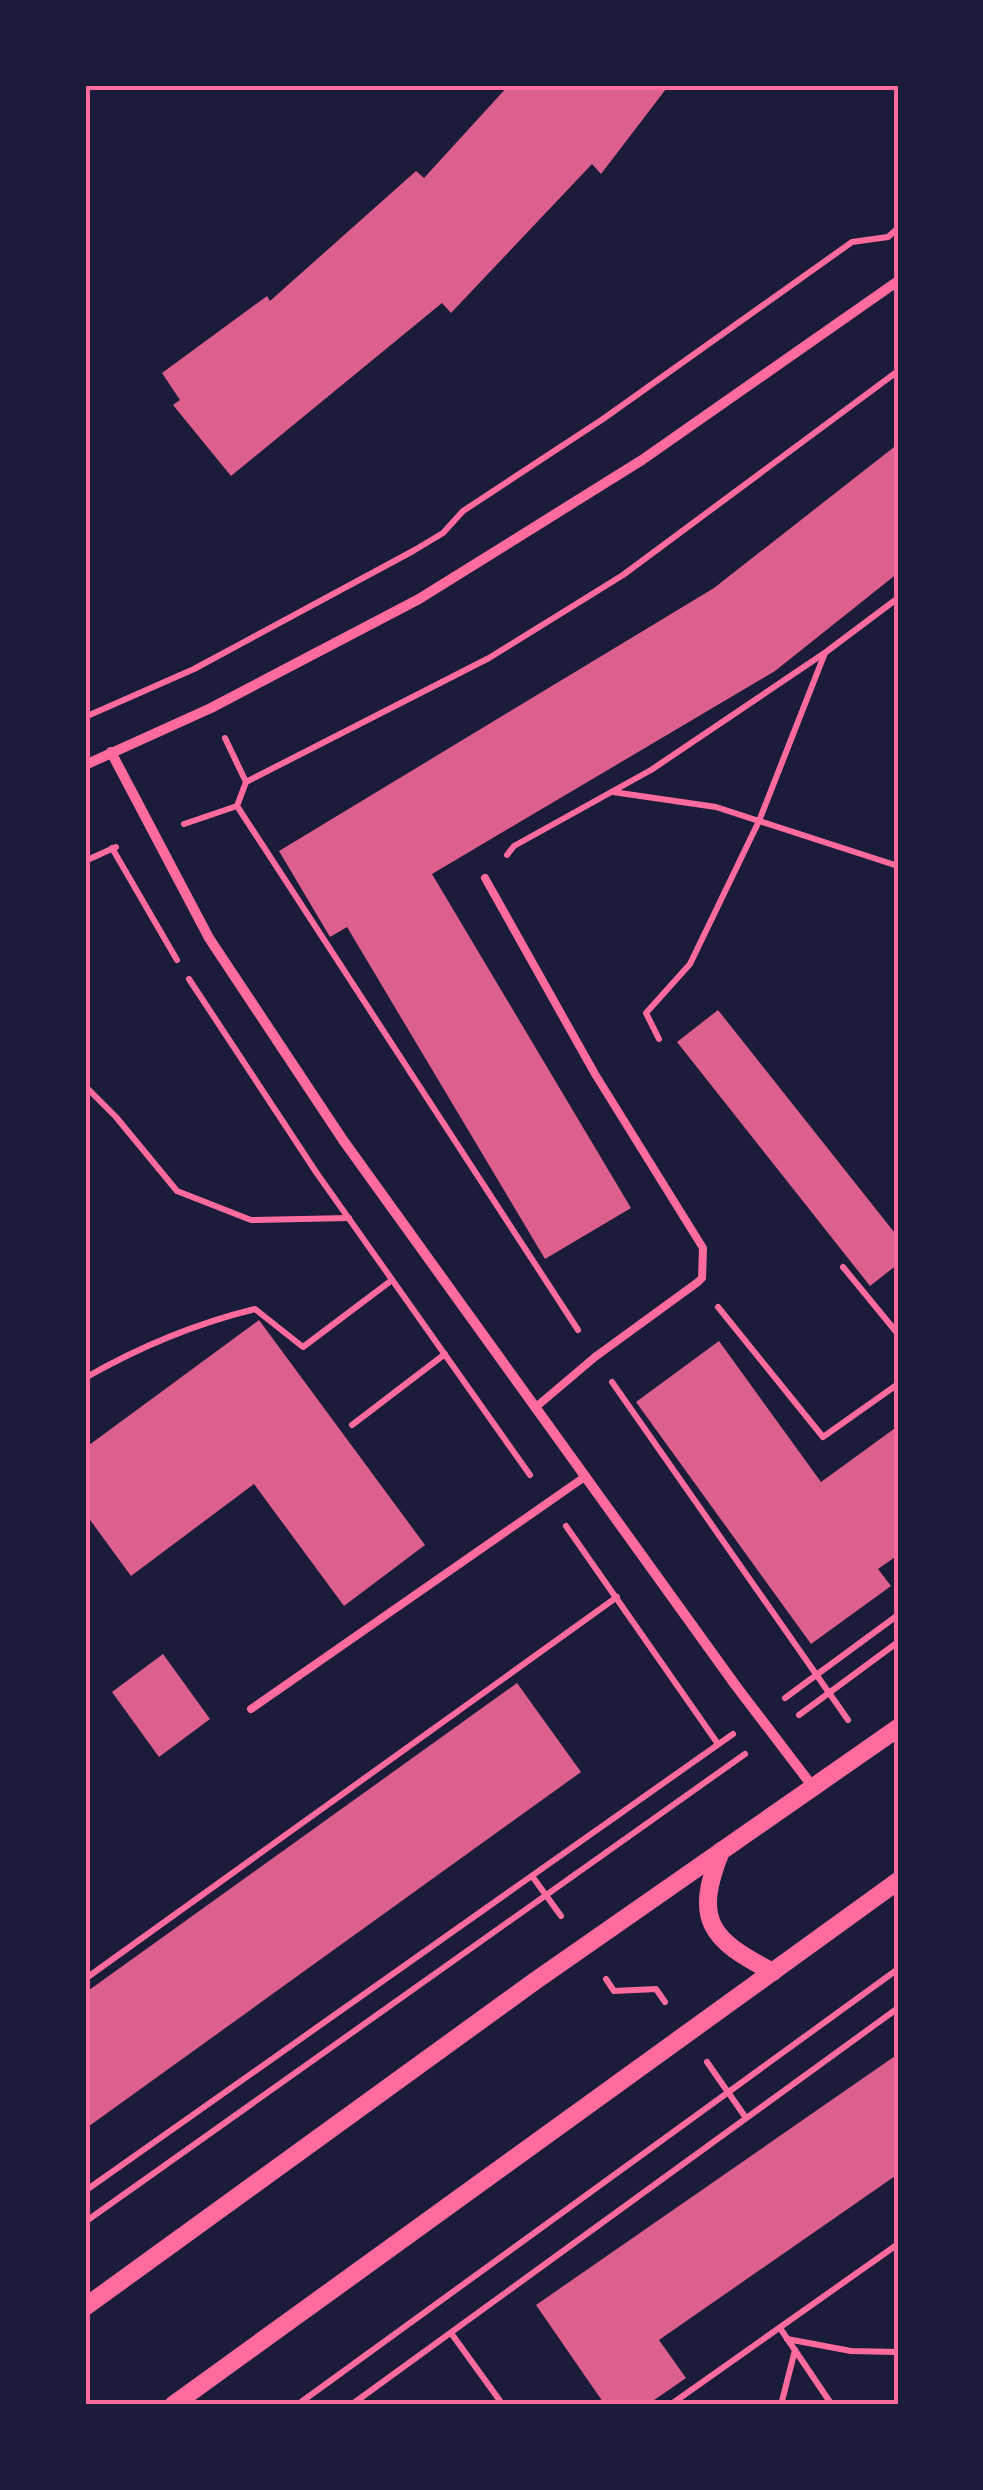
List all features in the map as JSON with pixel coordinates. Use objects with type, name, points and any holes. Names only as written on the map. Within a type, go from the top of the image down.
[{"type":"street","points":[[85,765],[212,708],[419,599],[642,460],[898,281]]},
{"type":"street","points":[[111,752],[209,938],[343,1140],[813,1787]]},
{"type":"street","points":[[85,2307],[584,1947],[898,1728]]},
{"type":"street","points":[[721,1851],[708,1884],[712,1920],[722,1939],[737,1954],[773,1972]]},
{"type":"street","points":[[173,2405],[898,1881]]},
{"type":"lane","points":[[485,878],[595,1074],[704,1248],[702,1278],[698,1282],[595,1357],[536,1406]]},
{"type":"lane","points":[[250,1708],[586,1476]]},
{"type":"path","points":[[85,717],[194,669],[413,552],[443,533],[464,511],[603,419],[852,242],[888,236],[898,228]]},
{"type":"path","points":[[888,236],[898,249]]},
{"type":"path","points":[[485,878],[514,846],[651,770],[826,652],[898,598]]},
{"type":"path","points":[[659,1040],[646,1013],[690,964],[759,821],[826,652]]},
{"type":"path","points":[[612,792],[716,807],[898,866]]},
{"type":"path","points":[[85,861],[112,848],[176,958],[349,1218],[718,1744]]},
{"type":"path","points":[[85,1086],[178,1191],[250,1220],[349,1218]]},
{"type":"path","points":[[843,1267],[898,1334]]},
{"type":"path","points":[[85,1378],[144,1346],[210,1320],[255,1309],[302,1346],[392,1280]]},
{"type":"path","points":[[698,1282],[823,1437],[898,1384]]},
{"type":"path","points":[[352,1424],[445,1354]]},
{"type":"path","points":[[85,1979],[617,1597]]},
{"type":"path","points":[[85,2192],[898,1615]]},
{"type":"path","points":[[85,2222],[898,1642]]},
{"type":"path","points":[[532,1876],[614,1991],[656,1990],[746,2118]]},
{"type":"path","points":[[297,2405],[898,1968]]},
{"type":"path","points":[[350,2405],[898,2008]]},
{"type":"path","points":[[670,2405],[898,2244]]},
{"type":"path","points":[[780,2328],[832,2405]]},
{"type":"path","points":[[451,2332],[503,2405]]},
{"type":"path","points":[[787,2340],[850,2351],[898,2352]]},
{"type":"path","points":[[782,2405],[795,2350]]},
{"type":"building","points":[[509,85],[669,85],[601,174],[592,164],[451,313],[442,303],[231,476],[173,405],[180,400],[162,373],[267,296],[270,301],[416,171],[424,178]]},
{"type":"building","points":[[898,444],[898,573],[775,671],[432,874],[631,1208],[545,1259],[347,927],[330,937],[279,851],[714,588]]},
{"type":"building","points":[[718,1010],[898,1237],[898,1264],[870,1286],[677,1042]]},
{"type":"building","points":[[259,1320],[425,1545],[344,1606],[254,1484],[131,1576],[85,1513],[85,1448]]},
{"type":"building","points":[[719,1341],[821,1482],[898,1426],[898,1555],[878,1569],[891,1586],[811,1644],[636,1402]]},
{"type":"building","points":[[163,1654],[210,1719],[159,1757],[112,1692]]},
{"type":"building","points":[[517,1683],[581,1772],[85,2129],[85,1993]]},
{"type":"building","points":[[898,2054],[898,2174],[659,2340],[686,2378],[647,2405],[605,2405],[536,2305]]}]
